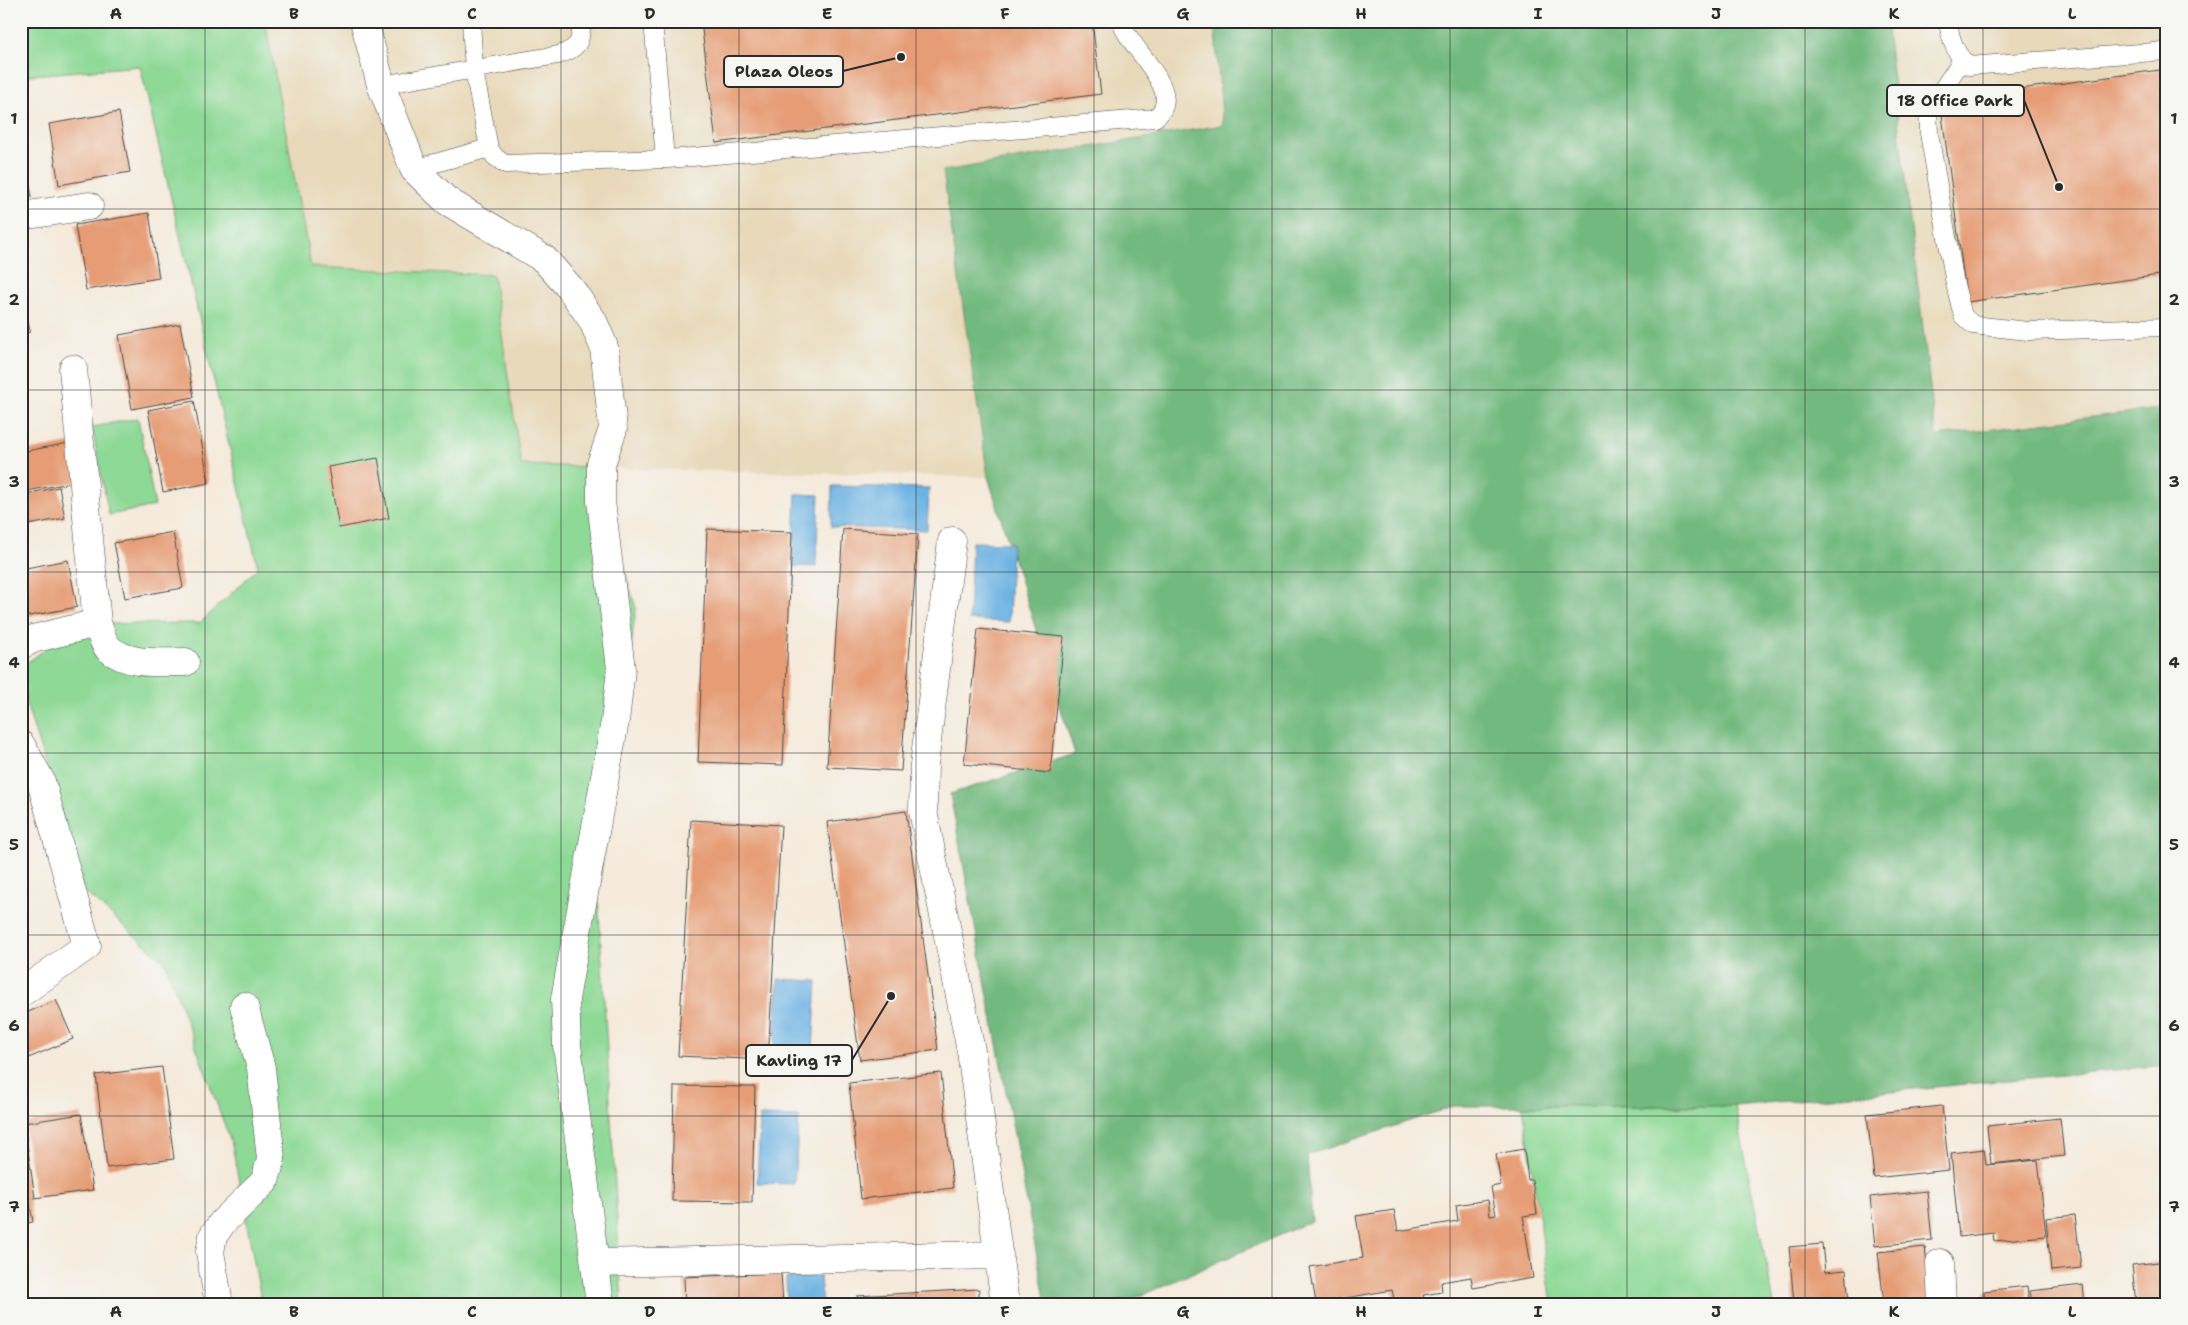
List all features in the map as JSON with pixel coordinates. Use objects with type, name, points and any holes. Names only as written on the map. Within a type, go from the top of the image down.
[{"type":"street","points":[[364,21],[381,85],[414,169],[447,201],[544,259],[570,288],[593,321],[604,346],[613,429],[601,464],[601,501],[621,669],[615,721],[565,999],[567,1045],[600,1304]]},
{"type":"street","points":[[21,216],[89,206]]},
{"type":"street","points":[[73,369],[97,623],[107,648],[124,657],[137,661],[185,662]]},
{"type":"street","points":[[952,542],[924,765],[924,811],[971,1051],[1005,1304]]},
{"type":"street","points":[[21,645],[33,639],[97,623]]},
{"type":"street","points":[[21,744],[41,781],[87,946],[21,992]]},
{"type":"street","points":[[219,1304],[210,1252],[213,1236],[222,1223],[264,1181],[271,1159],[262,1068],[244,1006]]},
{"type":"street","points":[[595,1263],[999,1254]]},
{"type":"street","points":[[1940,1263],[1942,1304]]},
{"type":"lane","points":[[471,21],[474,71],[489,148],[495,158],[504,164],[665,159],[1155,118],[1165,107],[1164,91],[1153,70],[1137,51],[1122,28],[1120,21]]},
{"type":"lane","points":[[381,85],[558,56],[572,51],[581,33],[581,21]]},
{"type":"lane","points":[[653,21],[665,159]]},
{"type":"lane","points":[[1948,21],[1950,39],[1962,60],[1969,66],[2167,51]]},
{"type":"lane","points":[[1962,60],[1928,111],[1929,133],[1955,284],[1963,316],[1973,325],[2028,331],[2167,328]]},
{"type":"lane","points":[[414,169],[489,148]]},
{"type":"shaded area","points":[[265,21],[1214,21],[1223,125],[943,171],[988,477],[521,466],[492,275],[311,267]]},
{"type":"shaded area","points":[[1886,21],[2167,21],[2167,408],[1936,436]]},
{"type":"green space","points":[[21,21],[265,21],[311,267],[493,275],[521,465],[594,467],[636,608],[598,896],[622,1304],[262,1304],[232,1145],[165,962],[85,892],[21,687],[21,667],[80,624],[200,623],[258,568],[140,66],[21,76]]},
{"type":"green space","points":[[1214,21],[1886,21],[1936,436],[2167,408],[2167,1065],[1735,1106],[1455,1106],[1307,1155],[1312,1221],[1133,1299],[1097,1304],[1046,1304],[950,794],[1075,754],[988,477],[943,171],[1223,125]]},
{"type":"green space","points":[[138,418],[155,506],[109,515],[92,427]]},
{"type":"green space","points":[[1523,1106],[1735,1106],[1774,1304],[1552,1304]]},
{"type":"water","points":[[832,486],[929,488],[927,530],[831,527]]},
{"type":"water","points":[[796,494],[819,495],[816,567],[793,566]]},
{"type":"water","points":[[972,542],[1012,543],[1009,622],[969,620]]},
{"type":"water","points":[[778,979],[817,981],[813,1050],[774,1048]]},
{"type":"water","points":[[760,1116],[799,1117],[794,1184],[757,1183]]},
{"type":"water","points":[[820,1276],[822,1304],[787,1304],[786,1278]]},
{"type":"building","points":[[701,21],[1092,21],[1101,94],[716,143]]},
{"type":"building","points":[[2167,69],[2167,274],[1967,302],[1940,100]]},
{"type":"building","points":[[119,112],[130,172],[59,185],[49,124]]},
{"type":"building","points":[[21,136],[32,197],[21,199]]},
{"type":"building","points":[[149,213],[159,278],[86,290],[75,225]]},
{"type":"building","points":[[21,283],[30,332],[21,334]]},
{"type":"building","points":[[180,324],[194,397],[132,409],[119,335]]},
{"type":"building","points":[[194,401],[209,483],[163,492],[148,410]]},
{"type":"building","points":[[74,442],[81,481],[21,492],[21,452]]},
{"type":"building","points":[[378,458],[389,518],[339,528],[328,467]]},
{"type":"building","points":[[59,487],[65,518],[23,526],[21,495]]},
{"type":"building","points":[[707,529],[792,532],[783,765],[698,762]]},
{"type":"building","points":[[843,529],[918,534],[901,771],[827,767]]},
{"type":"building","points":[[173,532],[183,588],[125,598],[114,543]]},
{"type":"building","points":[[68,560],[77,607],[24,617],[21,604],[21,569]]},
{"type":"building","points":[[978,629],[1064,637],[1050,773],[964,764]]},
{"type":"building","points":[[906,811],[938,1050],[860,1060],[827,822]]},
{"type":"building","points":[[691,820],[781,825],[768,1060],[678,1056]]},
{"type":"building","points":[[56,1000],[73,1039],[24,1060],[21,1052],[21,1015]]},
{"type":"building","points":[[162,1067],[174,1159],[107,1168],[96,1075]]},
{"type":"building","points":[[941,1073],[953,1188],[861,1199],[849,1083]]},
{"type":"building","points":[[674,1086],[755,1087],[752,1202],[672,1201]]},
{"type":"building","points":[[1942,1106],[1949,1170],[1874,1178],[1867,1114]]},
{"type":"building","points":[[81,1114],[93,1190],[35,1198],[24,1123]]},
{"type":"building","points":[[2060,1118],[2064,1156],[1991,1164],[1987,1126]]},
{"type":"building","points":[[1524,1149],[1528,1180],[1532,1180],[1537,1214],[1523,1216],[1533,1278],[1473,1288],[1471,1277],[1441,1282],[1442,1292],[1423,1295],[1425,1304],[1395,1304],[1392,1290],[1316,1303],[1310,1267],[1363,1258],[1356,1216],[1394,1210],[1398,1231],[1458,1221],[1456,1205],[1488,1200],[1490,1216],[1496,1215],[1491,1187],[1501,1185],[1496,1154]]},
{"type":"building","points":[[1984,1149],[1986,1165],[2038,1160],[2046,1236],[1994,1241],[1993,1233],[1959,1237],[1951,1153]]},
{"type":"building","points":[[21,1153],[33,1222],[21,1224]]},
{"type":"building","points":[[1927,1191],[1932,1240],[1875,1246],[1870,1197]]},
{"type":"building","points":[[2075,1215],[2081,1268],[2051,1271],[2046,1218]]},
{"type":"building","points":[[1822,1244],[1825,1272],[1846,1270],[1849,1303],[1794,1304],[1789,1247]]},
{"type":"building","points":[[1925,1247],[1931,1304],[1884,1304],[1878,1252]]},
{"type":"building","points":[[2167,1261],[2167,1304],[2136,1304],[2132,1265]]},
{"type":"building","points":[[781,1273],[783,1304],[685,1304],[684,1277]]},
{"type":"building","points":[[2083,1285],[2085,1304],[2032,1304],[2030,1291]]},
{"type":"building","points":[[2027,1286],[2029,1304],[1985,1304],[1984,1291]]},
{"type":"building","points":[[979,1289],[979,1304],[858,1304],[857,1296]]},
{"type":"place","name":"Plaza Oleos","points":[[901,57]]},
{"type":"place","name":"18 Office Park","points":[[2059,187]]},
{"type":"place","name":"Kavling 17","points":[[891,996]]}]
